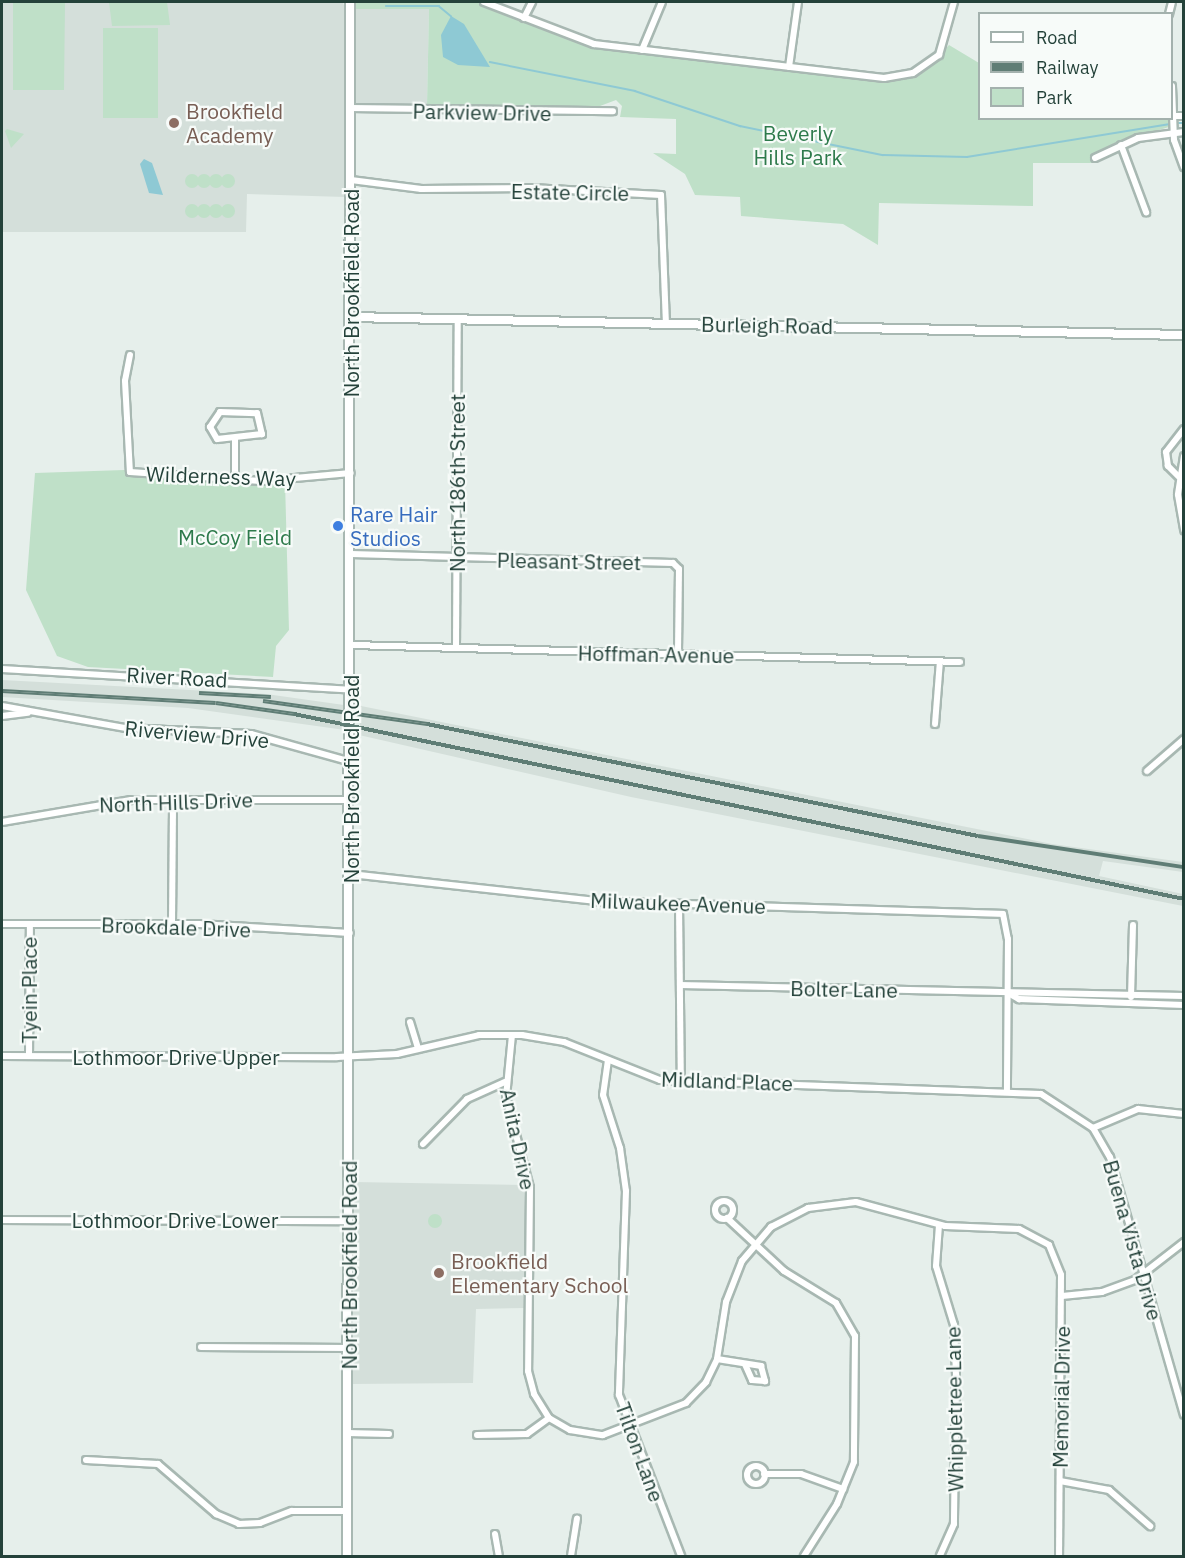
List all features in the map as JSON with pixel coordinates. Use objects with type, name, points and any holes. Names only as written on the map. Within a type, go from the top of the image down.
[{"type":"street","name":"North Brookfield Road","points":[[347,1557],[352,690],[350,2]]},
{"type":"street","points":[[484,2],[584,41],[789,68],[894,77],[931,63],[946,41],[954,2]]},
{"type":"street","points":[[524,18],[532,2]]},
{"type":"street","points":[[642,50],[662,2]]},
{"type":"street","points":[[789,68],[798,2]]},
{"type":"street","name":"Parkview Drive","points":[[350,108],[613,111]]},
{"type":"street","points":[[1095,158],[1184,116]]},
{"type":"street","points":[[1173,122],[1184,132]]},
{"type":"street","points":[[1173,122],[1184,167]]},
{"type":"street","points":[[1121,145],[1146,212]]},
{"type":"street","name":"Estate Circle","points":[[351,180],[421,189],[531,188],[661,195],[666,323]]},
{"type":"street","name":"Burleigh Road","points":[[351,317],[1184,335]]},
{"type":"street","name":"North 186th Street","points":[[456,648],[458,319]]},
{"type":"street","name":"Wilderness Way","points":[[130,355],[127,470],[235,480],[351,473]]},
{"type":"street","points":[[216,414],[261,416],[260,436],[235,439],[212,436],[216,414]]},
{"type":"street","points":[[1179,477],[1168,466],[1166,452],[1184,429]]},
{"type":"street","points":[[235,439],[235,480]]},
{"type":"street","points":[[1184,456],[1179,477],[1184,530]]},
{"type":"street","name":"Pleasant Street","points":[[351,554],[456,560],[678,565],[678,655]]},
{"type":"street","name":"Hoffman Avenue","points":[[352,645],[960,662]]},
{"type":"street","points":[[935,724],[940,661]]},
{"type":"street","name":"River Road","points":[[2,669],[352,690]]},
{"type":"street","name":"Riverview Drive","points":[[2,706],[126,728],[251,735],[351,762]]},
{"type":"street","name":"Riverview Drive","points":[[2,716],[40,713]]},
{"type":"street","points":[[1147,771],[1184,739]]},
{"type":"street","points":[[172,923],[173,799]]},
{"type":"street","name":"North Hills Drive","points":[[2,822],[98,804],[173,799],[351,800]]},
{"type":"street","name":"Milwaukee Avenue","points":[[351,874],[534,897],[679,904],[998,912],[1006,917],[1008,993]]},
{"type":"street","points":[[679,904],[681,1081]]},
{"type":"street","name":"Brookdale Drive","points":[[2,924],[172,923],[350,933]]},
{"type":"street","name":"Tyein Place","points":[[29,1056],[30,924]]},
{"type":"street","points":[[1131,1004],[1133,925]]},
{"type":"street","name":"Bolter Lane","points":[[680,985],[1184,996]]},
{"type":"street","points":[[1006,1090],[1008,993]]},
{"type":"street","name":"Bolter Lane","points":[[1008,993],[1019,999],[1184,1005]]},
{"type":"street","points":[[410,1022],[418,1048]]},
{"type":"street","name":"Midland Place","points":[[350,1056],[418,1048],[479,1035],[512,1035],[564,1042],[653,1078],[681,1081],[1006,1090]]},
{"type":"street","name":"Anita Drive","points":[[512,1035],[505,1082],[511,1125],[530,1188],[529,1377],[549,1418]]},
{"type":"street","name":"Lothmoor Drive Upper","points":[[2,1056],[350,1056]]},
{"type":"street","name":"Tilton Lane","points":[[608,1060],[603,1095],[620,1148],[626,1191],[625,1317],[617,1378],[628,1428],[681,1557]]},
{"type":"street","points":[[423,1144],[467,1099],[505,1082]]},
{"type":"street","name":"Buena Vista Drive","points":[[1006,1090],[1052,1097],[1093,1128],[1114,1167],[1184,1415]]},
{"type":"street","points":[[1093,1128],[1137,1109],[1184,1114]]},
{"type":"street","points":[[477,1434],[532,1432],[549,1418],[580,1433],[628,1428],[686,1403],[717,1359],[730,1287],[753,1246],[781,1220],[822,1204],[868,1204],[939,1225]]},
{"type":"street","points":[[727,1218],[753,1246],[836,1303],[852,1327],[856,1450],[843,1489],[804,1557]]},
{"type":"street","name":"Lothmoor Drive Lower","points":[[2,1220],[349,1221]]},
{"type":"street","name":"Memorial Drive","points":[[939,1225],[1019,1229],[1044,1242],[1058,1260],[1062,1296],[1059,1557]]},
{"type":"street","name":"Whippletree Lane","points":[[939,1225],[936,1266],[954,1325],[956,1351],[954,1524],[940,1557]]},
{"type":"street","points":[[1062,1296],[1101,1292],[1144,1275],[1184,1242]]},
{"type":"street","points":[[201,1347],[348,1348]]},
{"type":"street","points":[[717,1359],[745,1364]]},
{"type":"street","points":[[347,1433],[389,1434]]},
{"type":"street","points":[[86,1461],[158,1464],[216,1514],[239,1524],[260,1523],[292,1511],[347,1512]]},
{"type":"street","points":[[764,1474],[801,1474],[843,1489]]},
{"type":"street","points":[[1060,1481],[1109,1490],[1150,1526]]},
{"type":"street","points":[[571,1557],[577,1518]]},
{"type":"street","points":[[495,1534],[499,1557]]},
{"type":"shaded area","name":"Brookfield Academy","points":[[2,2],[343,2],[345,9],[429,9],[427,105],[347,105],[345,197],[247,194],[246,232],[2,232]]},
{"type":"shaded area","points":[[2,680],[266,694],[344,705],[345,730],[188,708],[2,697]]},
{"type":"shaded area","points":[[361,706],[1052,844],[1183,862],[1183,872],[1103,861],[1099,876],[1183,894],[1183,906],[631,797],[359,735]]},
{"type":"shaded area","name":"Brookfield Elementary School","points":[[354,1182],[527,1185],[525,1308],[476,1309],[473,1383],[351,1384]]},
{"type":"green space","points":[[109,2],[167,2],[170,25],[112,26]]},
{"type":"green space","name":"Beverly Hills Park","points":[[355,2],[478,2],[596,46],[887,80],[924,72],[949,45],[978,62],[978,120],[1169,120],[1169,127],[1115,143],[1093,154],[1093,163],[1033,163],[1033,206],[879,203],[878,245],[843,224],[741,216],[740,197],[695,195],[685,174],[653,153],[676,154],[676,119],[620,117],[622,106],[616,100],[592,109],[427,105],[429,9],[355,9]]},
{"type":"green space","points":[[13,3],[65,3],[64,90],[13,90]]},
{"type":"green space","points":[[103,28],[158,28],[158,118],[103,118]]},
{"type":"green space","points":[[7,129],[24,134],[11,148],[5,131]]},
{"type":"green space","points":[[189,174],[195,174],[199,181],[195,188],[189,188],[185,184],[185,178]]},
{"type":"green space","points":[[201,174],[207,174],[211,181],[207,188],[201,188],[197,184],[197,178]]},
{"type":"green space","points":[[213,174],[219,174],[223,181],[219,188],[213,188],[209,184],[209,178]]},
{"type":"green space","points":[[225,174],[231,174],[235,181],[231,188],[225,188],[221,184],[221,178]]},
{"type":"green space","points":[[189,204],[195,204],[199,211],[195,218],[189,218],[185,214],[185,208]]},
{"type":"green space","points":[[201,204],[207,204],[211,211],[207,218],[201,218],[197,214],[197,208]]},
{"type":"green space","points":[[213,204],[219,204],[223,211],[219,218],[213,218],[209,214],[209,208]]},
{"type":"green space","points":[[225,204],[231,204],[235,211],[231,218],[225,218],[221,214],[221,208]]},
{"type":"green space","name":"McCoy Field","points":[[124,470],[285,481],[289,630],[276,646],[273,677],[88,667],[57,656],[26,590],[35,473]]},
{"type":"green space","points":[[435,1214],[440,1216],[442,1221],[440,1226],[435,1228],[430,1226],[428,1221],[430,1216]]},
{"type":"water","points":[[451,16],[464,24],[490,67],[458,65],[443,57],[441,35]]},
{"type":"water","points":[[144,159],[152,163],[163,195],[149,193],[140,164]]},
{"type":"waterway","points":[[386,6],[439,6],[451,16]]},
{"type":"waterway","points":[[490,62],[635,91],[740,126],[883,155],[967,157],[1171,124]]},
{"type":"waterway","points":[[1175,123],[1184,123]]},
{"type":"railway","points":[[2,691],[216,703],[294,714],[1184,899]]},
{"type":"railway","points":[[199,693],[271,697]]},
{"type":"railway","points":[[263,701],[427,724],[978,836],[1184,867]]},
{"type":"place","name":"Brookfield Academy","points":[[174,123]]},
{"type":"place","name":"Rare Hair Studios","points":[[338,526]]},
{"type":"place","name":"Brookfield Elementary School","points":[[439,1273]]}]
